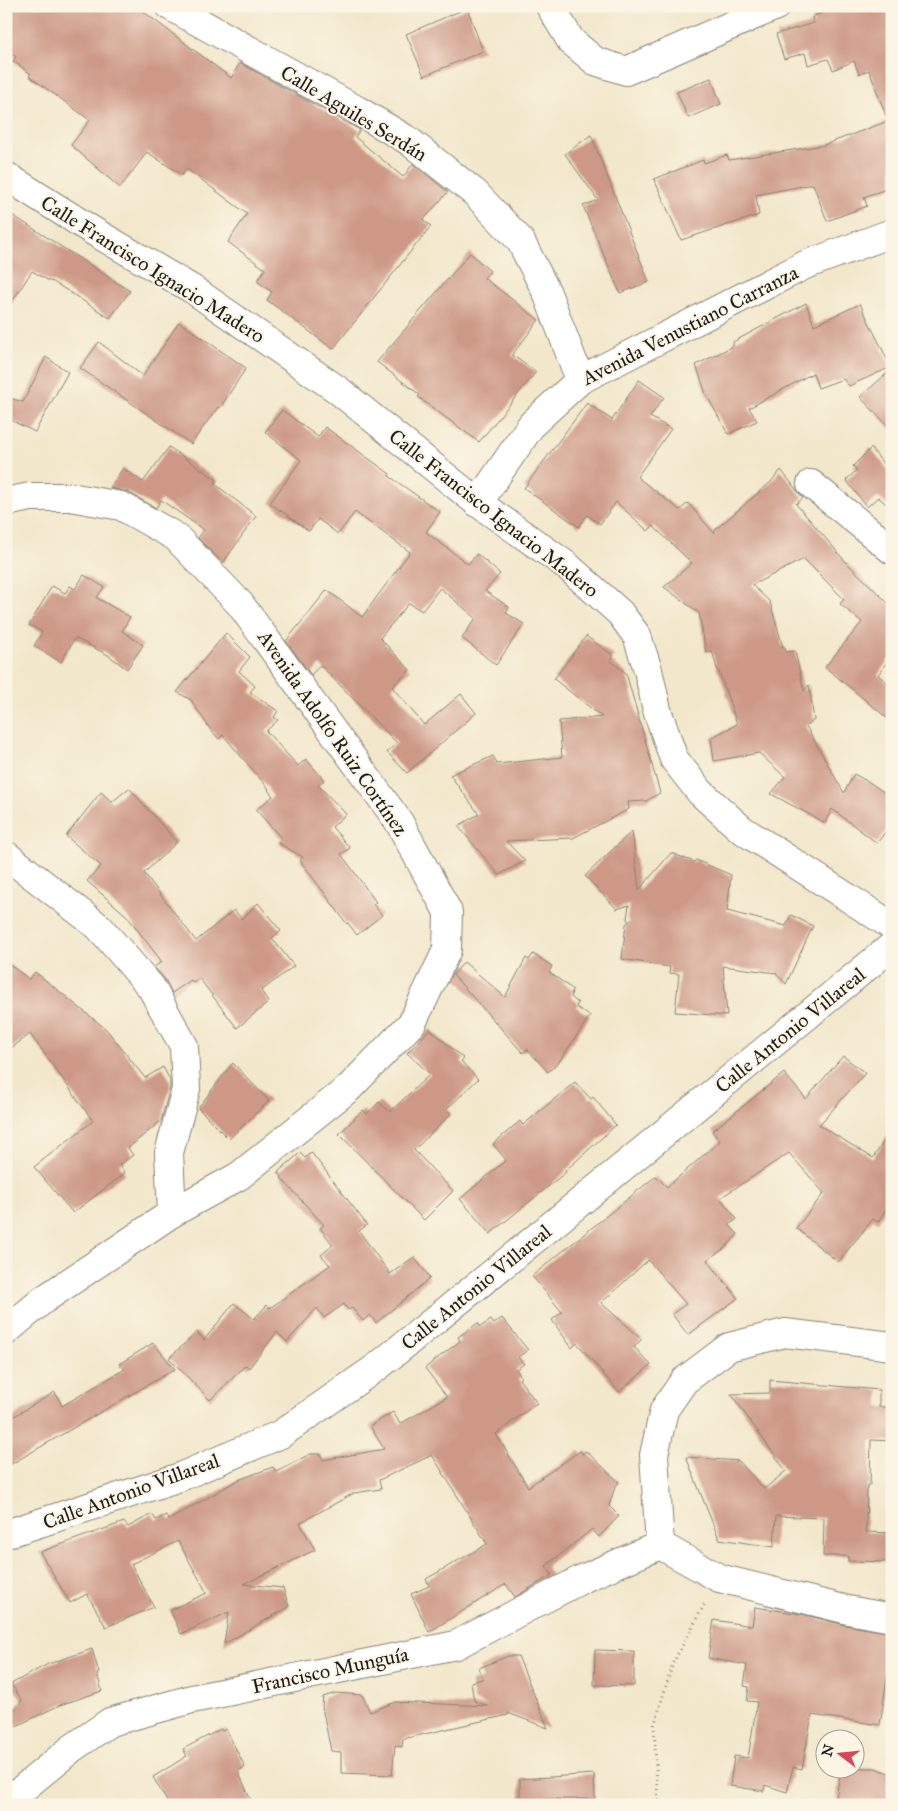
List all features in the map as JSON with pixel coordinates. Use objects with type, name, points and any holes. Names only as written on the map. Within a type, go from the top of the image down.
[{"type":"street","name":"Calle Aguiles Serdán","points":[[170,6],[409,141],[475,193],[520,240],[547,293],[580,380]]},
{"type":"street","points":[[550,6],[571,41],[595,61],[626,70],[776,6]]},
{"type":"street","name":"Calle Francisco Ignacio Madero","points":[[6,176],[225,311],[338,390],[478,503],[566,565],[620,613],[637,636],[648,670],[657,710],[674,760],[700,792],[741,828],[892,926]]},
{"type":"street","name":"Avenida Venustiano Carranza","points":[[478,503],[532,424],[580,380],[805,265],[892,233]]},
{"type":"street","points":[[811,484],[892,550]]},
{"type":"street","name":"Avenida Adolfo Ruiz Cortínez","points":[[6,502],[30,497],[70,497],[121,506],[176,537],[240,604],[399,822],[448,912],[447,950],[412,1023],[349,1088],[239,1176],[172,1213],[43,1300],[6,1331]]},
{"type":"street","points":[[6,855],[99,927],[151,986],[184,1046],[186,1090],[169,1153],[172,1213]]},
{"type":"street","name":"Calle Antonio Villareal","points":[[6,1534],[180,1477],[281,1434],[384,1361],[892,946]]},
{"type":"street","points":[[892,1346],[785,1333],[729,1347],[684,1381],[664,1410],[654,1455],[660,1545],[719,1578],[892,1618]]},
{"type":"street","name":"Francisco Munguía","points":[[6,1800],[20,1791],[71,1749],[110,1722],[192,1699],[456,1645],[582,1579],[660,1545]]},
{"type":"path","points":[[658,1805],[654,1726],[673,1663],[719,1578]]},
{"type":"building","points":[[6,6],[136,6],[231,78],[240,63],[360,130],[355,137],[403,177],[413,164],[448,192],[423,220],[431,226],[333,349],[267,300],[272,292],[257,281],[265,269],[228,242],[247,214],[187,169],[182,175],[147,152],[120,188],[71,145],[90,120],[29,76],[31,74],[13,61],[16,57],[6,49]]},
{"type":"building","points":[[837,6],[892,6],[892,187],[864,197],[867,206],[827,221],[813,184],[756,195],[759,215],[681,240],[654,179],[703,160],[704,163],[727,155],[729,160],[824,145],[888,121],[869,70],[859,74],[854,61],[833,70],[828,59],[808,65],[805,53],[784,59],[776,34],[814,23],[812,17]]},
{"type":"building","points":[[467,8],[483,51],[424,76],[406,34]]},
{"type":"building","points":[[711,78],[721,104],[688,118],[677,92]]},
{"type":"building","points":[[591,135],[649,282],[620,293],[583,206],[598,200],[565,154]]},
{"type":"building","points":[[6,211],[130,291],[110,318],[52,281],[32,271],[6,311]]},
{"type":"building","points":[[470,253],[490,271],[484,278],[539,320],[512,355],[536,372],[479,442],[418,397],[420,395],[377,362]]},
{"type":"building","points":[[806,303],[814,325],[860,304],[891,367],[849,386],[843,379],[818,388],[813,373],[749,408],[757,421],[728,434],[706,394],[696,365],[733,346],[733,342]]},
{"type":"building","points":[[179,322],[246,368],[220,408],[218,407],[191,444],[80,368],[99,342],[143,376]]},
{"type":"building","points":[[46,357],[68,372],[35,432],[6,418],[6,397],[23,402]]},
{"type":"building","points":[[892,369],[892,430],[860,397]]},
{"type":"building","points":[[639,380],[664,397],[650,417],[671,429],[637,477],[680,510],[688,503],[714,533],[716,529],[771,482],[781,470],[803,498],[796,504],[846,562],[892,607],[892,655],[878,675],[892,686],[892,722],[825,667],[862,622],[840,604],[844,599],[804,559],[752,585],[770,602],[786,652],[795,651],[804,691],[809,685],[814,720],[806,726],[844,793],[854,774],[892,798],[892,823],[877,843],[832,809],[825,823],[771,794],[785,777],[759,753],[714,761],[711,738],[737,724],[712,651],[706,652],[699,613],[664,587],[692,563],[653,526],[648,531],[616,502],[600,524],[587,515],[579,527],[524,488],[587,403],[612,420]]},
{"type":"building","points":[[282,410],[318,437],[325,427],[440,512],[426,532],[468,564],[477,554],[500,574],[485,591],[509,607],[506,613],[524,624],[496,665],[462,638],[476,618],[440,588],[422,611],[409,603],[380,638],[410,670],[392,687],[424,725],[461,694],[476,713],[407,773],[387,752],[397,743],[320,665],[311,675],[286,641],[327,590],[362,617],[410,552],[355,512],[338,534],[318,519],[309,531],[270,503],[301,460],[265,432]]},
{"type":"building","points":[[169,447],[217,480],[215,484],[256,516],[223,563],[198,538],[204,530],[161,500],[156,508],[128,492],[110,488],[123,468],[143,482]]},
{"type":"building","points":[[871,448],[892,475],[892,509],[878,497],[867,507],[846,480],[857,470],[853,466]]},
{"type":"building","points":[[84,575],[104,587],[97,598],[130,617],[122,631],[143,645],[127,669],[108,655],[75,638],[61,662],[34,646],[42,632],[29,625],[52,586],[65,593],[70,586],[75,589]]},
{"type":"building","points":[[226,633],[250,657],[239,671],[255,686],[250,692],[278,711],[274,717],[278,720],[266,731],[298,766],[306,759],[324,780],[318,785],[346,814],[332,827],[350,848],[341,854],[376,902],[373,904],[382,915],[357,935],[300,860],[303,857],[278,843],[282,839],[256,810],[273,796],[269,789],[223,735],[219,739],[210,729],[191,700],[177,692]]},
{"type":"building","points":[[586,636],[614,656],[610,660],[626,673],[660,793],[646,801],[628,802],[629,809],[573,838],[506,841],[525,861],[499,875],[458,826],[479,814],[450,775],[493,756],[497,764],[562,757],[559,721],[602,717],[554,679]]},
{"type":"building","points":[[129,788],[177,842],[144,873],[196,941],[234,910],[242,919],[258,903],[281,931],[272,938],[294,966],[261,991],[269,1002],[237,1028],[199,978],[193,983],[191,980],[172,993],[165,979],[154,967],[162,962],[127,916],[87,881],[101,866],[66,836],[101,792],[112,802]]},
{"type":"building","points":[[632,831],[639,890],[671,853],[694,862],[696,860],[731,875],[727,911],[786,926],[791,915],[813,926],[786,984],[776,973],[723,966],[727,1016],[675,1012],[679,974],[669,973],[670,967],[622,959],[626,924],[629,922],[627,919],[629,905],[617,909],[585,876]]},
{"type":"building","points":[[533,954],[552,966],[549,972],[572,989],[571,997],[578,1003],[576,1007],[590,1016],[559,1062],[548,1072],[527,1049],[523,1053],[453,975],[464,962],[505,997],[526,958],[529,960]]},
{"type":"building","points":[[6,962],[29,979],[35,972],[106,1029],[145,1078],[163,1067],[170,1080],[170,1087],[161,1121],[128,1148],[133,1155],[119,1165],[125,1173],[73,1213],[34,1167],[93,1121],[30,1034],[6,1052]]},
{"type":"building","points":[[430,1029],[464,1059],[461,1061],[478,1079],[447,1109],[451,1114],[414,1150],[453,1191],[424,1220],[339,1134],[363,1110],[367,1114],[379,1102],[390,1112],[430,1074],[407,1053]]},
{"type":"building","points":[[843,1056],[865,1073],[819,1125],[873,1158],[892,1129],[892,1199],[878,1222],[873,1219],[838,1262],[796,1228],[824,1193],[789,1153],[720,1198],[737,1219],[729,1225],[738,1234],[725,1248],[707,1260],[738,1298],[688,1335],[672,1314],[686,1304],[648,1260],[601,1303],[642,1339],[634,1347],[651,1365],[619,1392],[577,1343],[572,1348],[552,1320],[562,1312],[532,1276],[656,1176],[667,1187],[720,1141],[712,1131],[784,1073],[806,1099]]},
{"type":"building","points":[[233,1063],[269,1101],[229,1139],[198,1108]]},
{"type":"building","points":[[575,1082],[591,1099],[593,1097],[616,1125],[566,1172],[490,1234],[460,1199],[506,1160],[493,1144],[520,1121],[523,1125]]},
{"type":"building","points":[[311,1152],[367,1225],[359,1231],[390,1274],[414,1257],[430,1278],[376,1323],[370,1315],[363,1321],[352,1308],[348,1310],[344,1304],[324,1318],[317,1308],[287,1342],[277,1332],[249,1368],[246,1365],[210,1400],[169,1358],[197,1332],[204,1340],[234,1303],[254,1319],[267,1305],[270,1308],[330,1265],[321,1255],[333,1245],[320,1228],[324,1225],[281,1178],[278,1172],[300,1153],[305,1158]]},
{"type":"building","points":[[502,1318],[528,1350],[518,1357],[524,1364],[516,1369],[521,1377],[519,1379],[537,1403],[496,1434],[528,1487],[580,1451],[582,1454],[586,1451],[619,1482],[615,1487],[609,1506],[619,1516],[599,1537],[592,1529],[546,1566],[552,1575],[515,1597],[506,1584],[429,1632],[411,1594],[429,1586],[426,1579],[487,1544],[432,1455],[379,1480],[381,1489],[354,1493],[300,1523],[315,1550],[244,1584],[283,1588],[289,1607],[224,1644],[229,1612],[181,1634],[170,1610],[207,1593],[178,1541],[131,1564],[154,1607],[106,1627],[87,1594],[70,1603],[40,1552],[124,1522],[128,1527],[152,1514],[156,1520],[166,1515],[169,1520],[238,1480],[273,1467],[276,1472],[310,1454],[320,1454],[323,1460],[384,1449],[370,1426],[393,1412],[400,1424],[447,1397],[425,1368],[460,1341],[458,1337],[478,1323],[480,1327],[491,1320],[494,1324]]},
{"type":"building","points":[[153,1343],[175,1369],[6,1467],[6,1421],[55,1392],[62,1406],[125,1369],[119,1364]]},
{"type":"building","points":[[770,1380],[879,1390],[879,1407],[892,1407],[892,1441],[871,1440],[870,1485],[867,1485],[866,1532],[892,1533],[892,1562],[848,1561],[848,1556],[823,1556],[824,1518],[776,1516],[774,1547],[719,1539],[686,1457],[739,1461],[764,1489],[786,1471],[731,1394],[770,1393]]},
{"type":"building","points":[[755,1607],[801,1614],[845,1625],[892,1633],[892,1645],[880,1725],[812,1715],[802,1769],[793,1767],[787,1792],[765,1785],[764,1791],[730,1786],[734,1756],[748,1758],[757,1702],[747,1701],[749,1687],[744,1686],[747,1665],[708,1658],[714,1620],[752,1626]]},
{"type":"building","points":[[92,1649],[102,1691],[60,1705],[6,1731],[6,1721],[22,1700],[11,1684],[48,1664]]},
{"type":"building","points":[[595,1650],[634,1651],[634,1686],[594,1685]]},
{"type":"building","points":[[508,1656],[518,1656],[548,1728],[508,1713],[508,1715],[403,1739],[402,1747],[395,1745],[392,1775],[341,1773],[341,1752],[331,1751],[322,1707],[323,1697],[336,1693],[362,1695],[370,1712],[395,1702],[488,1706],[474,1701],[471,1682],[483,1679],[479,1668]]},
{"type":"building","points":[[221,1729],[222,1731],[226,1729],[245,1767],[238,1771],[253,1805],[169,1805],[153,1777],[187,1756],[183,1749]]},
{"type":"building","points":[[866,1768],[875,1768],[892,1774],[892,1805],[835,1805],[839,1778],[866,1778]]},
{"type":"building","points":[[594,1774],[595,1799],[520,1799],[520,1779]]}]
